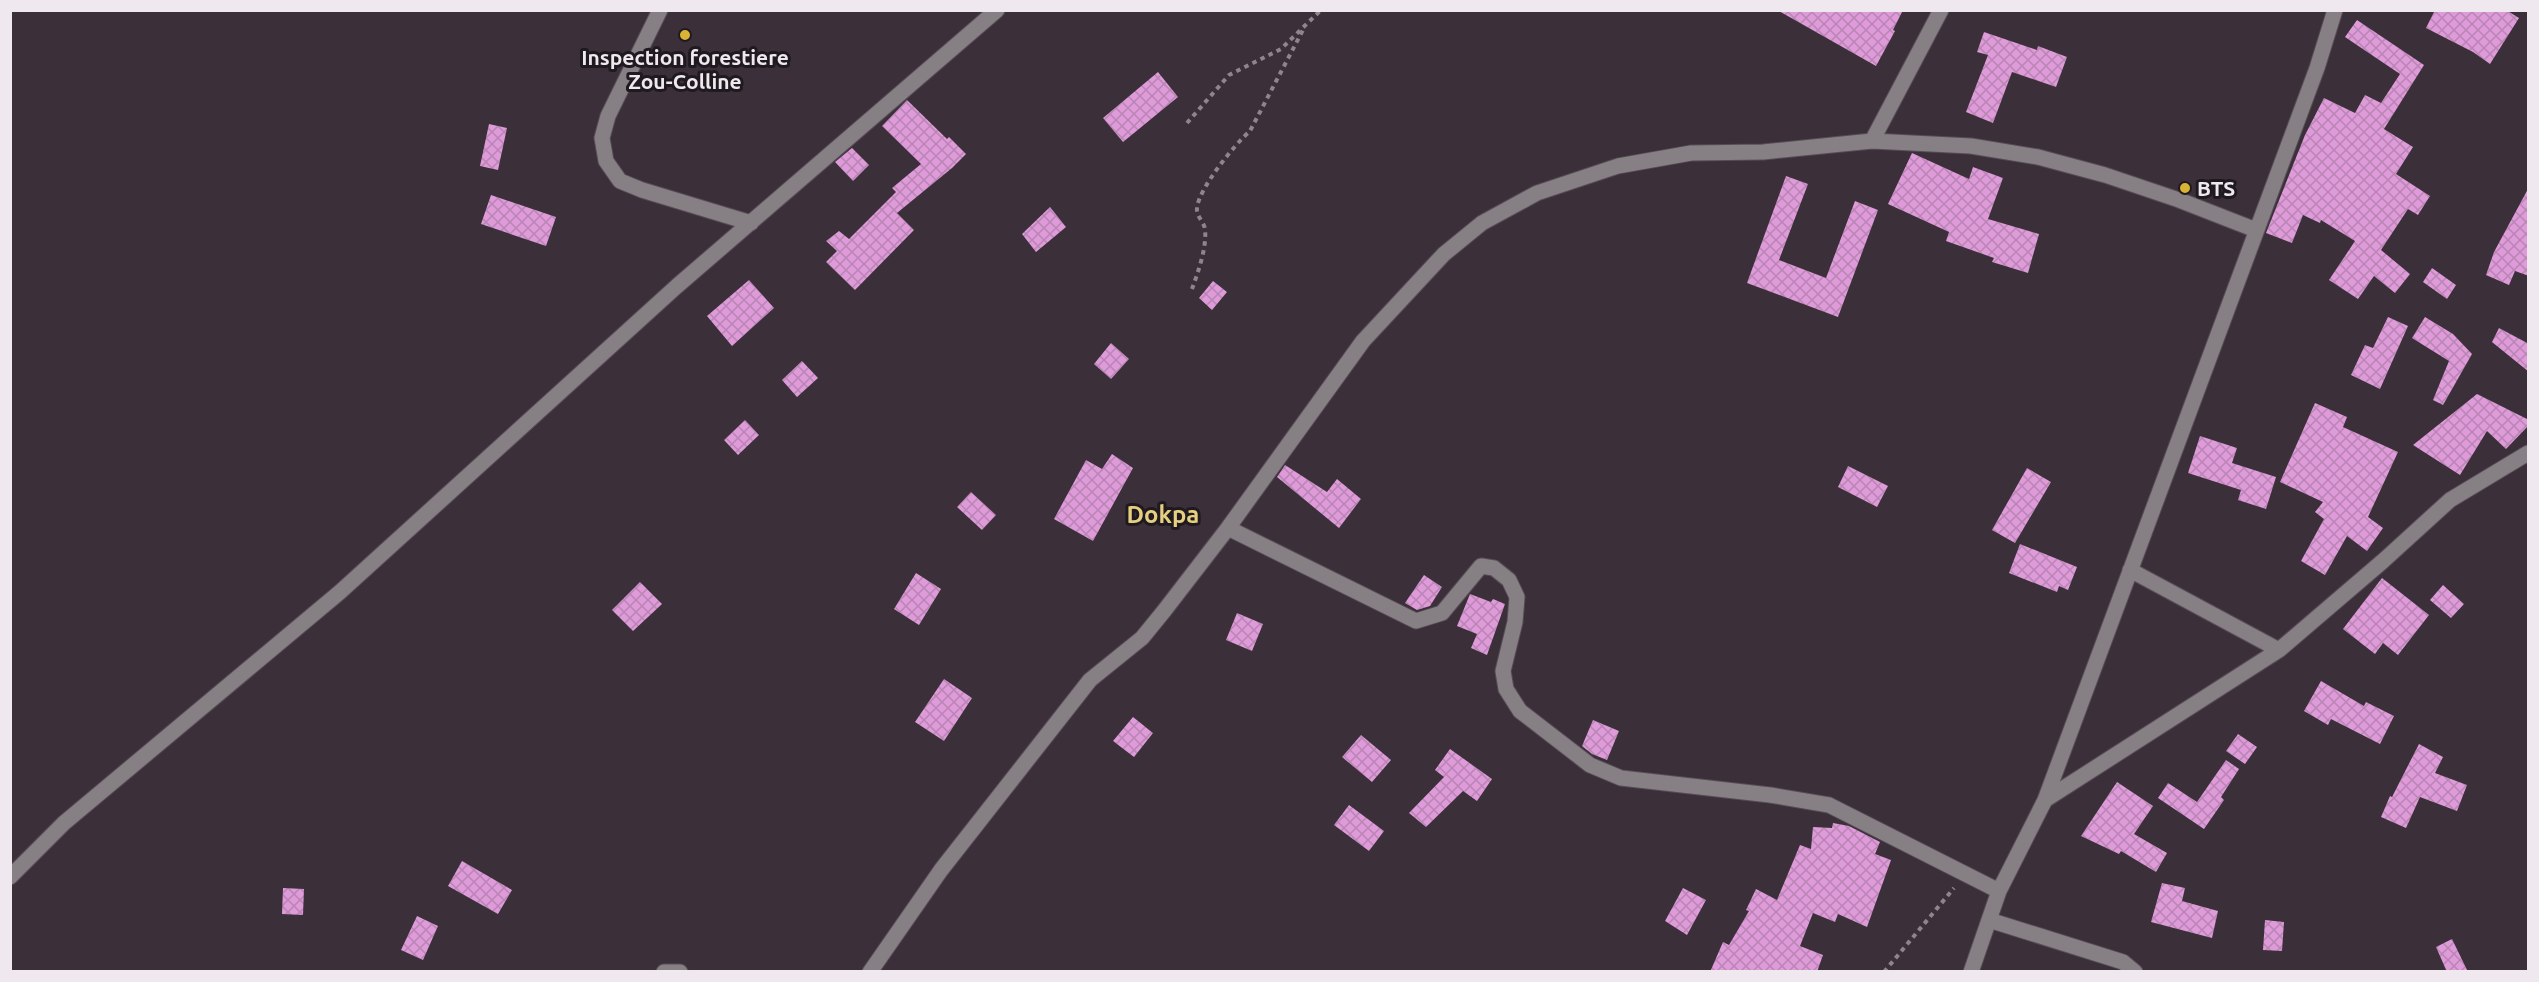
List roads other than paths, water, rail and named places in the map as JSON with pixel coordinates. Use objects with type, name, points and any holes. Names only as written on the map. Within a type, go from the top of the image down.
[{"type":"street","points":[[660,10],[608,116],[602,138],[606,161],[620,181],[642,190],[751,222]]},
{"type":"street","points":[[10,877],[64,823],[340,592],[677,286],[997,10]]},
{"type":"street","points":[[1872,141],[1941,10]]},
{"type":"street","points":[[1971,972],[1999,891],[2045,800],[2317,68],[2335,10]]},
{"type":"street","points":[[870,972],[941,870],[1090,680],[1142,638],[1228,528],[1363,341],[1437,261],[1482,223],[1538,193],[1618,166],[1691,153],[1763,152],[1872,141],[1971,146],[2038,157],[2158,193],[2256,230]]},
{"type":"street","points":[[2045,800],[2279,650],[2450,500],[2529,453]]},
{"type":"street","points":[[1228,528],[1416,621],[1442,613],[1481,566],[1494,568],[1509,580],[1517,597],[1515,622],[1503,671],[1506,689],[1520,711],[1590,765],[1621,778],[1770,795],[1829,805],[1999,891]]},
{"type":"street","points":[[2130,570],[2279,650]]},
{"type":"street","points":[[1989,920],[2123,962],[2134,972]]},
{"type":"street","points":[[664,972],[680,972]]},
{"type":"place","name":"Inspection forestiere Zou-Colline","points":[[685,35]]},
{"type":"place","name":"BTS","points":[[2185,188]]},
{"type":"district","name":"Dokpa","points":[[1163,514]]}]
